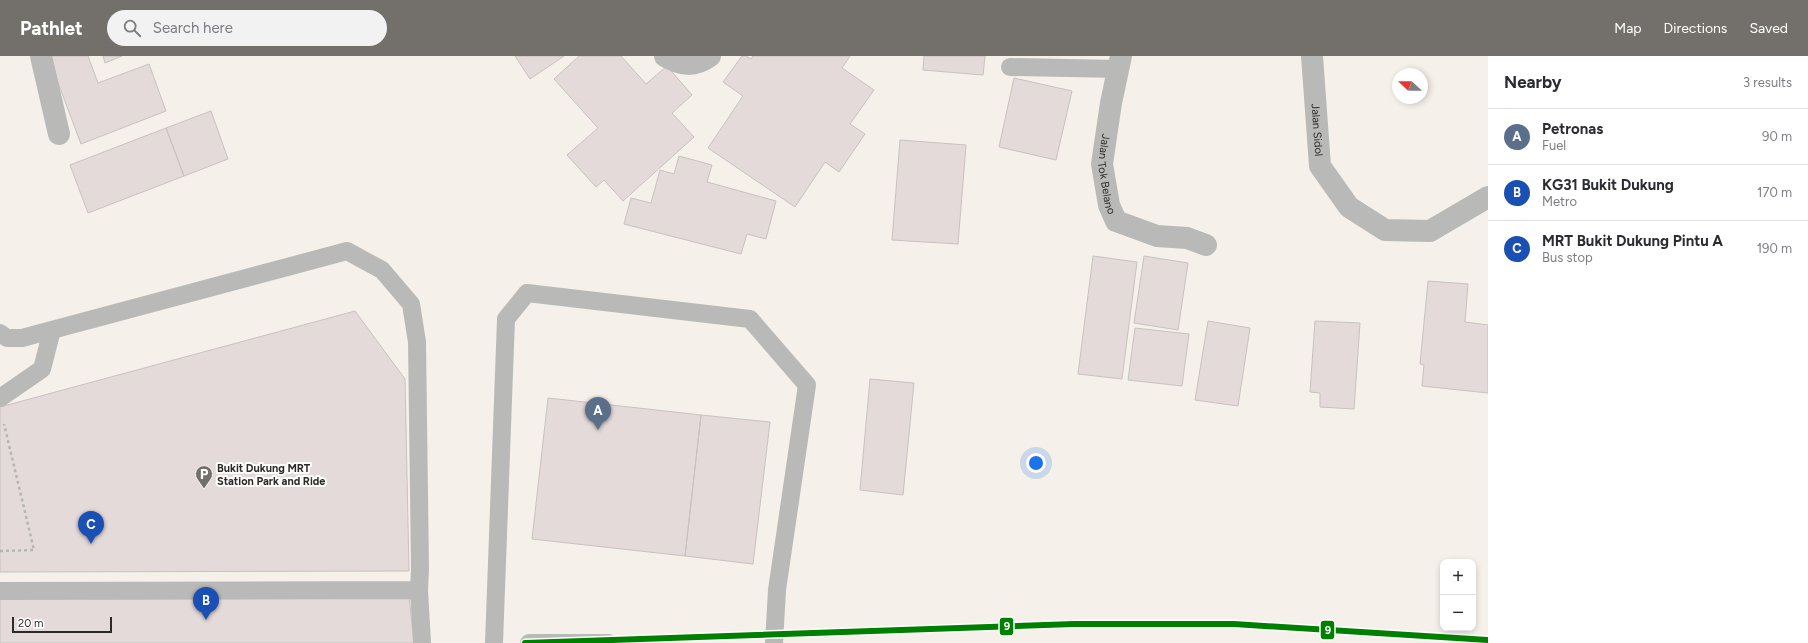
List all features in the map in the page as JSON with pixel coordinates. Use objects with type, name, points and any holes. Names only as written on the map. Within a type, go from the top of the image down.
[{"type":"street","points":[[41,56],[60,134]]},
{"type":"street","points":[[665,56],[678,64],[702,62],[710,56]]},
{"type":"street","name":"Jalan Sidol","points":[[1312,56],[1320,166],[1349,207],[1385,230],[1430,231],[1488,197]]},
{"type":"street","name":"Jalan Tok Belano","points":[[1120,62],[1111,103],[1102,164],[1109,205],[1116,221],[1156,236],[1187,238],[1206,246]]},
{"type":"lane","points":[[1010,67],[1120,62]]},
{"type":"lane","points":[[0,333],[7,338],[22,338],[347,251],[382,270],[411,304],[417,342],[419,590],[422,643]]},
{"type":"lane","points":[[494,643],[506,319],[527,293],[750,320],[807,385],[777,590],[774,643]]},
{"type":"lane","points":[[0,398],[42,369],[52,330]]},
{"type":"lane","points":[[0,591],[419,590]]},
{"type":"lane","points":[[529,643],[609,643]]},
{"type":"path","points":[[0,551],[34,550],[4,420]]},
{"type":"building","points":[[48,56],[88,56],[98,83],[149,64],[166,111],[81,144]]},
{"type":"building","points":[[103,56],[122,56],[105,63]]},
{"type":"building","points":[[515,56],[564,56],[530,79]]},
{"type":"building","points":[[579,56],[621,56],[646,84],[667,66],[692,95],[672,113],[694,137],[623,201],[604,180],[596,187],[567,155],[598,128],[554,79]]},
{"type":"building","points":[[742,56],[746,56],[751,59],[753,56],[850,56],[842,68],[874,90],[850,124],[865,134],[839,172],[825,162],[795,207],[708,148],[743,96],[723,82]]},
{"type":"building","points":[[924,56],[985,56],[983,75],[923,70]]},
{"type":"building","points":[[1014,78],[1072,91],[1056,160],[999,147]]},
{"type":"building","points":[[211,111],[228,159],[184,176],[166,128]]},
{"type":"building","points":[[166,128],[184,176],[88,213],[70,165]]},
{"type":"building","points":[[900,140],[966,145],[958,244],[892,240]]},
{"type":"building","points":[[679,156],[712,165],[707,182],[776,201],[766,239],[747,234],[741,254],[624,224],[631,198],[651,203],[660,170],[674,174]]},
{"type":"building","points":[[1093,256],[1137,262],[1122,379],[1078,374]]},
{"type":"building","points":[[1144,256],[1188,263],[1178,330],[1134,323]]},
{"type":"building","points":[[1428,281],[1468,284],[1465,322],[1488,325],[1488,393],[1422,386],[1424,365],[1420,364]]},
{"type":"building","name":"Bukit Dukung MRT Station Park and Ride","points":[[355,311],[405,379],[409,571],[0,572],[0,407]]},
{"type":"building","points":[[1208,321],[1250,328],[1238,406],[1195,400]]},
{"type":"building","points":[[1315,321],[1360,323],[1354,409],[1320,407],[1320,393],[1310,392]]},
{"type":"building","points":[[1135,328],[1189,334],[1182,386],[1128,380]]},
{"type":"building","points":[[870,379],[914,383],[903,495],[860,490]]},
{"type":"building","points":[[548,398],[701,415],[685,556],[532,539]]},
{"type":"building","points":[[701,415],[770,422],[753,564],[685,556]]},
{"type":"building","points":[[0,584],[409,597],[414,643],[0,643]]},
{"type":"transit line","name":"9","points":[[525,643],[1074,624],[1234,624],[1488,640]]},
{"type":"place","name":"Petronas","points":[[598,430]]},
{"type":"place","name":"Bukit Dukung MRT Station Park and Ride","points":[[204,489]]},
{"type":"place","name":"MRT Bukit Dukung Pintu A","points":[[91,544]]},
{"type":"place","name":"KG31 Bukit Dukung","points":[[206,620]]}]
